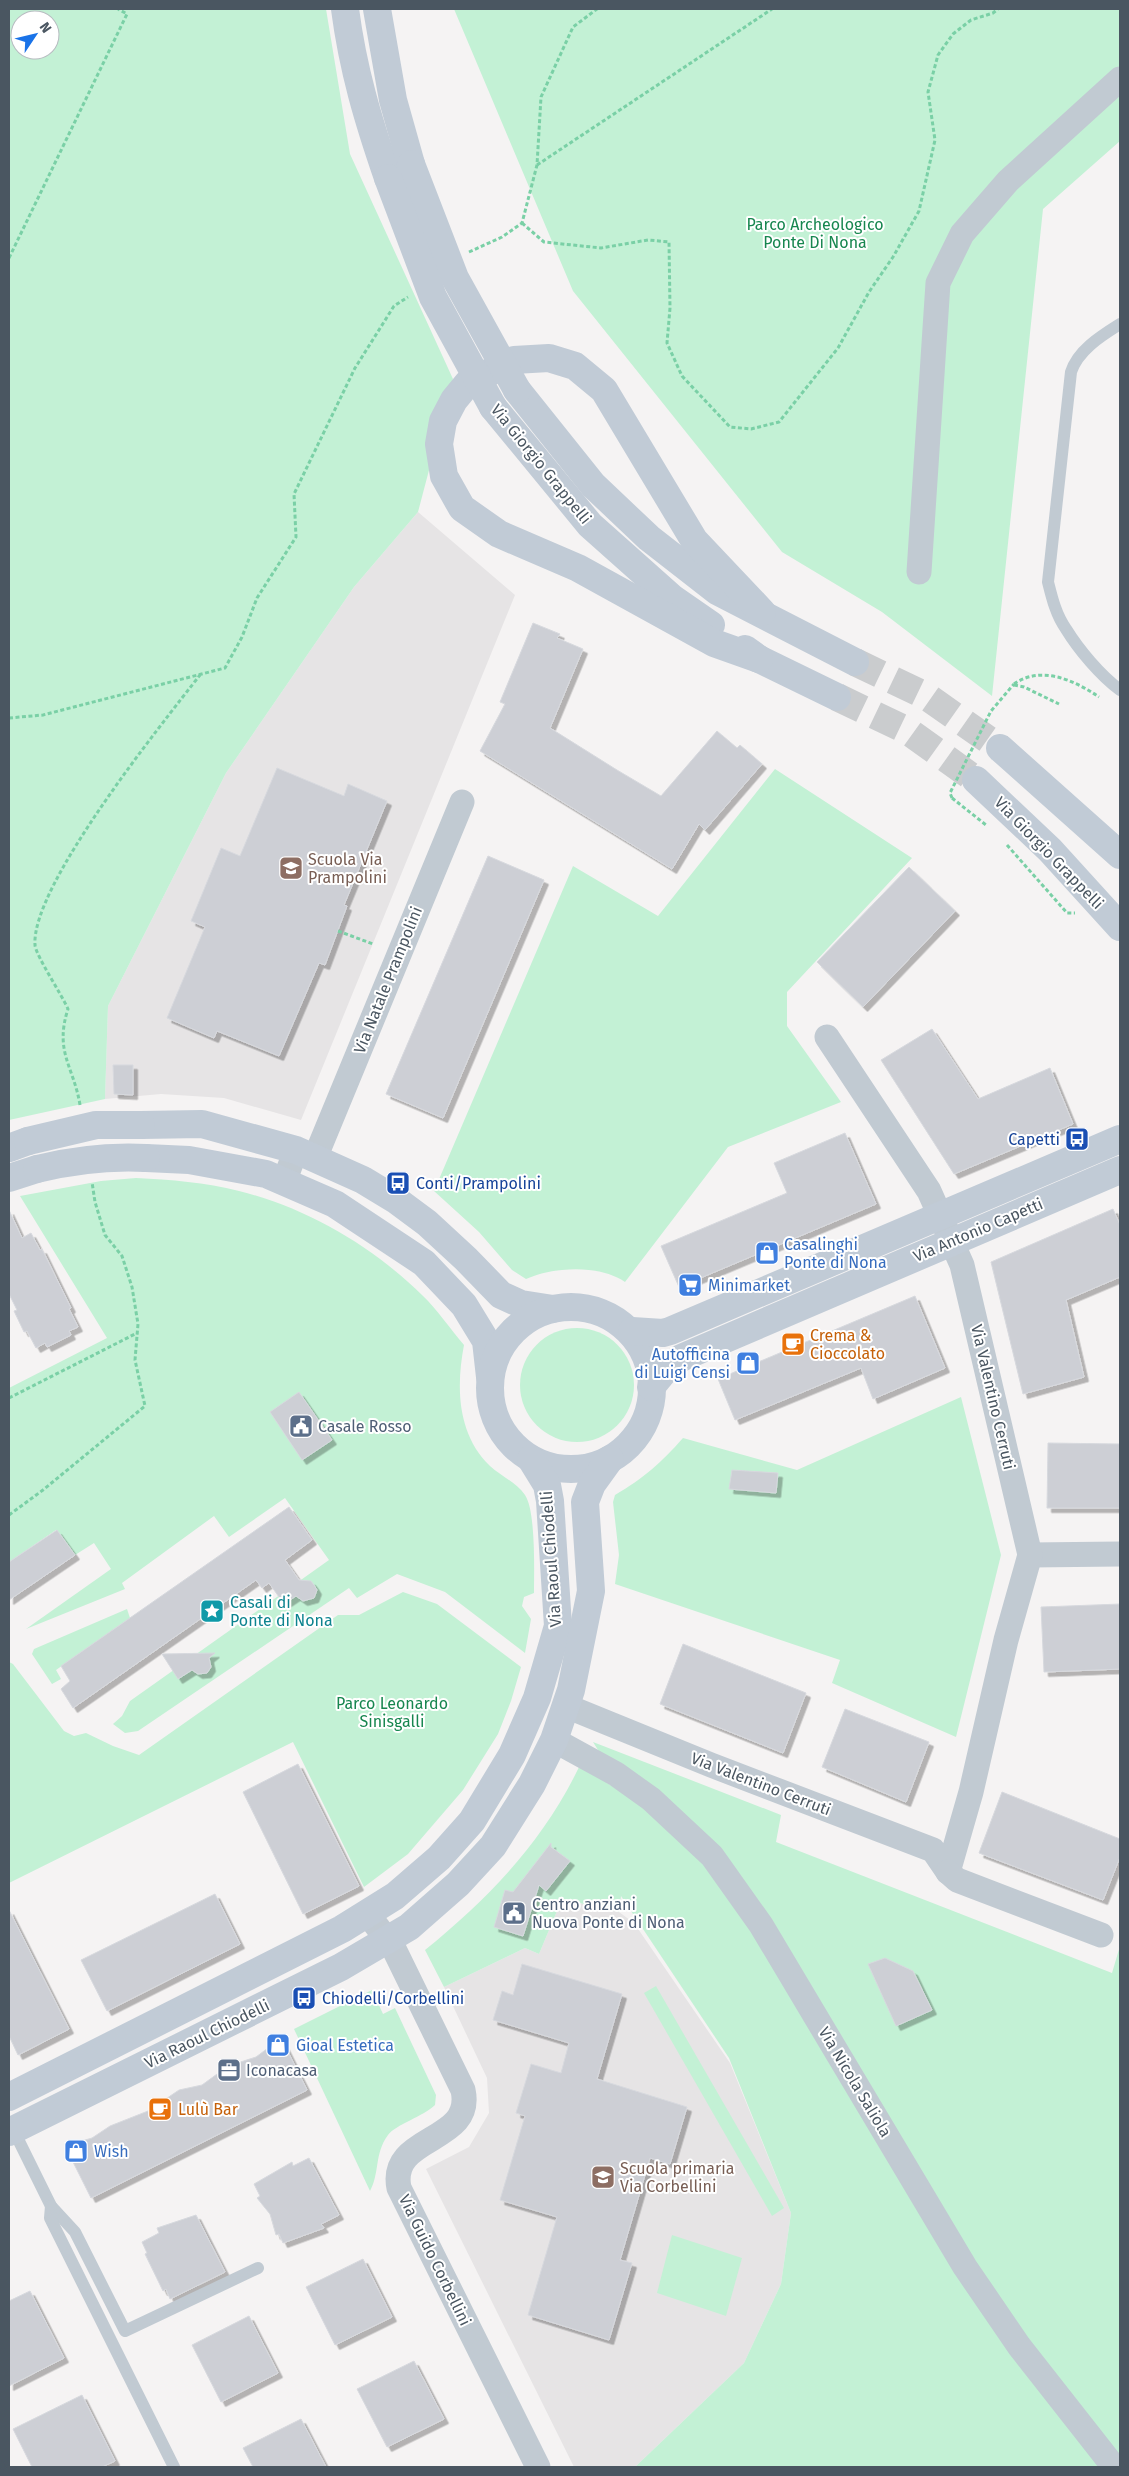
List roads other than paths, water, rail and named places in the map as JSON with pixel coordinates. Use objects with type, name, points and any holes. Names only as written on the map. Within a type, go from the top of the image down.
[{"type":"main road","name":"Via Giorgio Grappelli","points":[[345,9],[350,46],[365,112],[388,178],[433,297],[493,406],[590,525],[672,598],[759,659],[837,697]]},
{"type":"main road","name":"Via Giorgio Grappelli","points":[[377,9],[393,100],[412,164],[455,278],[517,390],[593,485],[649,538],[717,590],[856,662]]},
{"type":"main road","points":[[759,659],[714,643],[578,568],[499,534],[462,508],[444,476],[439,444],[443,421],[454,400],[468,383],[514,360],[549,358],[575,366],[604,390],[694,540],[762,612]]},
{"type":"main road","points":[[1000,748],[1120,855]]},
{"type":"main road","name":"Via Giorgio Grappelli","points":[[976,780],[1050,850],[1120,927]]},
{"type":"main road","points":[[9,1178],[37,1169],[81,1159],[114,1156],[189,1160],[266,1174],[335,1204],[424,1263],[464,1305],[483,1333],[486,1341],[493,1417],[501,1435],[516,1451],[553,1468],[571,1470],[590,1468],[610,1459],[625,1448],[638,1434],[647,1412],[651,1387],[649,1365],[644,1348],[632,1331],[617,1318],[578,1305],[553,1309],[521,1304],[501,1296],[466,1259],[426,1222],[396,1200],[364,1180],[306,1154],[202,1124],[96,1125],[18,1145]]},
{"type":"main road","name":"Via Antonio Capetti","points":[[632,1331],[662,1333],[670,1331],[1120,1139]]},
{"type":"main road","name":"Via Antonio Capetti","points":[[651,1387],[666,1370],[681,1358],[1120,1170]]},
{"type":"main road","points":[[490,1384],[496,1360],[509,1340],[528,1322],[553,1309]]},
{"type":"main road","name":"Via Raoul Chiodelli","points":[[9,2097],[326,1938],[395,1896],[439,1858],[472,1821],[512,1755],[537,1698],[558,1626],[550,1501],[547,1485],[531,1459]]},
{"type":"main road","name":"Via Raoul Chiodelli","points":[[10,2127],[338,1969],[409,1927],[458,1884],[493,1846],[532,1784],[554,1740],[571,1690],[591,1591],[585,1502],[592,1484],[610,1459]]},
{"type":"street","points":[[919,572],[938,283],[962,234],[1008,180],[1120,79]]},
{"type":"street","name":"Via Natale Prampolini","points":[[284,1182],[306,1154],[462,802]]},
{"type":"street","name":"Via Antonio Capetti","points":[[827,1036],[929,1191],[940,1215]]},
{"type":"street","name":"Via Valentino Cerruti","points":[[940,1215],[962,1265],[1030,1555],[1006,1640],[971,1792],[948,1872]]},
{"type":"street","points":[[1030,1555],[1120,1554]]},
{"type":"street","name":"Via Valentino Cerruti","points":[[566,1706],[711,1766],[933,1850],[948,1872],[958,1880],[1102,1935]]},
{"type":"street","name":"Via Nicola Saliola","points":[[554,1740],[616,1774],[651,1799],[712,1856],[761,1925],[965,2267],[1019,2346],[1114,2467]]},
{"type":"street","name":"Via Guido Corbellini","points":[[367,1913],[394,1949],[434,2030],[464,2098],[461,2115],[454,2123],[410,2153],[400,2165],[399,2188],[538,2467]]},
{"type":"lane","points":[[1120,324],[1098,338],[1074,363],[1071,372],[1048,582],[1055,606],[1065,629],[1090,660],[1120,690]]},
{"type":"lane","points":[[10,2127],[51,2206],[75,2232],[125,2332],[258,2268]]},
{"type":"lane","points":[[51,2206],[50,2218],[174,2467]]},
{"type":"tunnel","points":[[855,662],[926,696],[1000,748]]},
{"type":"tunnel","points":[[837,697],[908,731],[976,780]]},
{"type":"place","name":"Scuola Via Prampolini","points":[[291,868]]},
{"type":"place","name":"Capetti","points":[[1077,1139]]},
{"type":"place","name":"Conti/Prampolini","points":[[398,1183]]},
{"type":"place","name":"Casalinghi Ponte di Nona","points":[[767,1253]]},
{"type":"place","name":"Minimarket","points":[[690,1285]]},
{"type":"place","name":"Crema & Cioccolato","points":[[793,1344]]},
{"type":"place","name":"Autofficina di Luigi Censi","points":[[748,1363]]},
{"type":"place","name":"Casale Rosso","points":[[301,1426]]},
{"type":"place","name":"Casali di Ponte di Nona","points":[[212,1611]]},
{"type":"place","name":"Centro anziani Nuova Ponte di Nona","points":[[514,1913]]},
{"type":"place","name":"Chiodelli/Corbellini","points":[[304,1998]]},
{"type":"place","name":"Gioal Estetica","points":[[278,2045]]},
{"type":"place","name":"Iconacasa","points":[[229,2070]]},
{"type":"place","name":"Lulù Bar","points":[[160,2109]]},
{"type":"place","name":"Wish","points":[[76,2151]]},
{"type":"place","name":"Scuola primaria Via Corbellini","points":[[603,2177]]},
{"type":"park label","name":"Parco Archeologico Ponte Di Nona","points":[[815,233]]},
{"type":"park label","name":"Parco Leonardo Sinisgalli","points":[[392,1712]]}]
